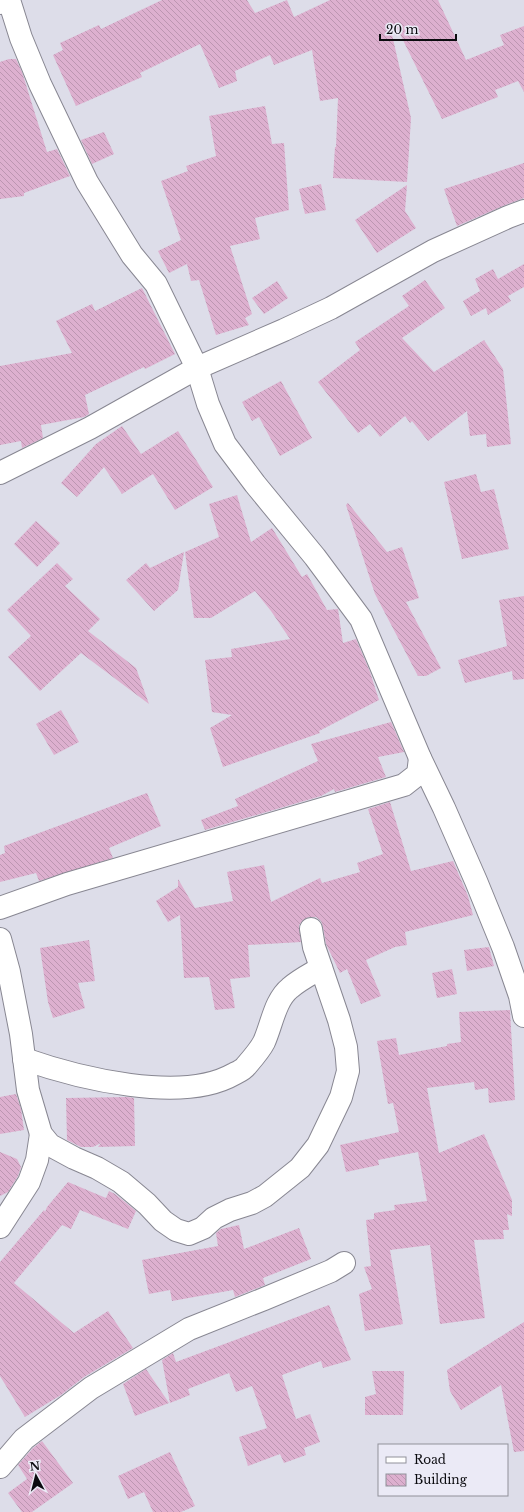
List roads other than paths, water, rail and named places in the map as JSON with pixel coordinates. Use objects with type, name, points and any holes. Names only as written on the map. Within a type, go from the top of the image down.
[{"type":"street","points":[[0,3],[8,0],[21,38],[40,84],[87,182],[132,255],[156,284],[197,368],[208,404],[225,444],[255,484],[315,557],[361,619],[420,758],[447,814],[482,896],[508,961],[520,996],[524,1016]]},
{"type":"street","points":[[0,473],[90,428],[197,368],[331,308],[433,251],[524,211]]},
{"type":"street","points":[[0,908],[74,882],[404,785],[418,774],[420,758]]},
{"type":"street","points":[[0,939],[9,972],[21,1034],[28,1090],[41,1134],[50,1145],[97,1168],[121,1182],[147,1204],[163,1221],[176,1230],[189,1234],[203,1228],[214,1218],[230,1210],[252,1203],[265,1196],[300,1168],[318,1145],[341,1098],[348,1071],[346,1047],[339,1020],[314,947],[311,928]]},
{"type":"street","points":[[24,1059],[55,1070],[101,1080],[159,1089],[222,1081],[244,1068],[263,1044],[280,1000],[290,988],[321,968]]},
{"type":"street","points":[[0,1227],[29,1182],[37,1160],[41,1134]]},
{"type":"street","points":[[3,1458],[24,1439],[91,1388],[189,1329],[278,1293],[344,1263]]}]
